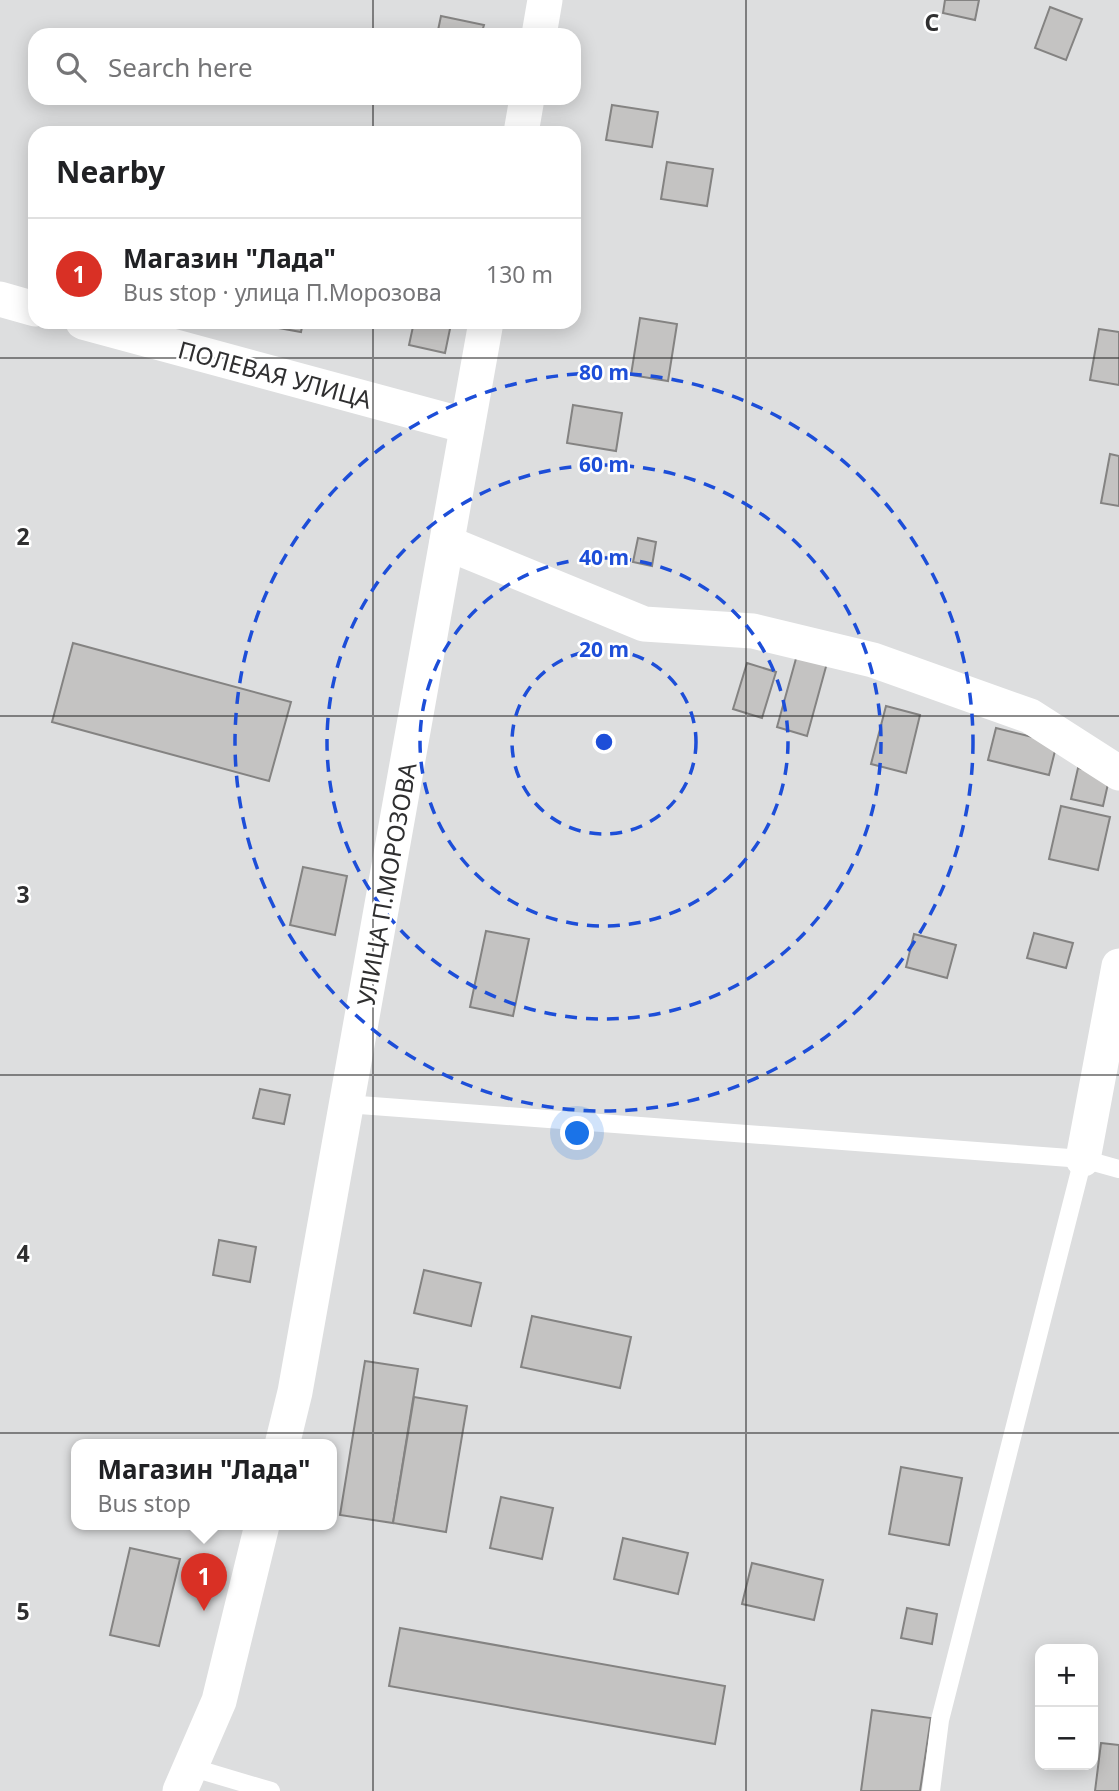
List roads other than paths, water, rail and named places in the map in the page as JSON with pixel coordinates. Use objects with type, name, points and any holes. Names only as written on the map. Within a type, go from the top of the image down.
[{"type":"street","points":[[540,28],[545,0]]},
{"type":"street","points":[[522,126],[526,105]]},
{"type":"street","points":[[0,299],[28,307]]},
{"type":"street","name":"ПОЛЕВАЯ УЛИЦА","points":[[109,329],[467,426]]},
{"type":"street","name":"УЛИЦА П.МОРОЗОВА","points":[[283,1439],[295,1392],[485,329]]},
{"type":"street","points":[[446,543],[644,624],[753,631],[873,660],[1030,716],[1119,773]]},
{"type":"street","points":[[1083,1159],[1119,966]]},
{"type":"street","points":[[185,1779],[219,1701],[261,1530]]},
{"type":"lane","points":[[346,1104],[1083,1159],[1119,1169]]},
{"type":"lane","points":[[931,1791],[940,1720],[1083,1159]]},
{"type":"lane","points":[[185,1779],[271,1791]]},
{"type":"place","name":"Магазин \"Лада\"","points":[[204,1611]]}]
